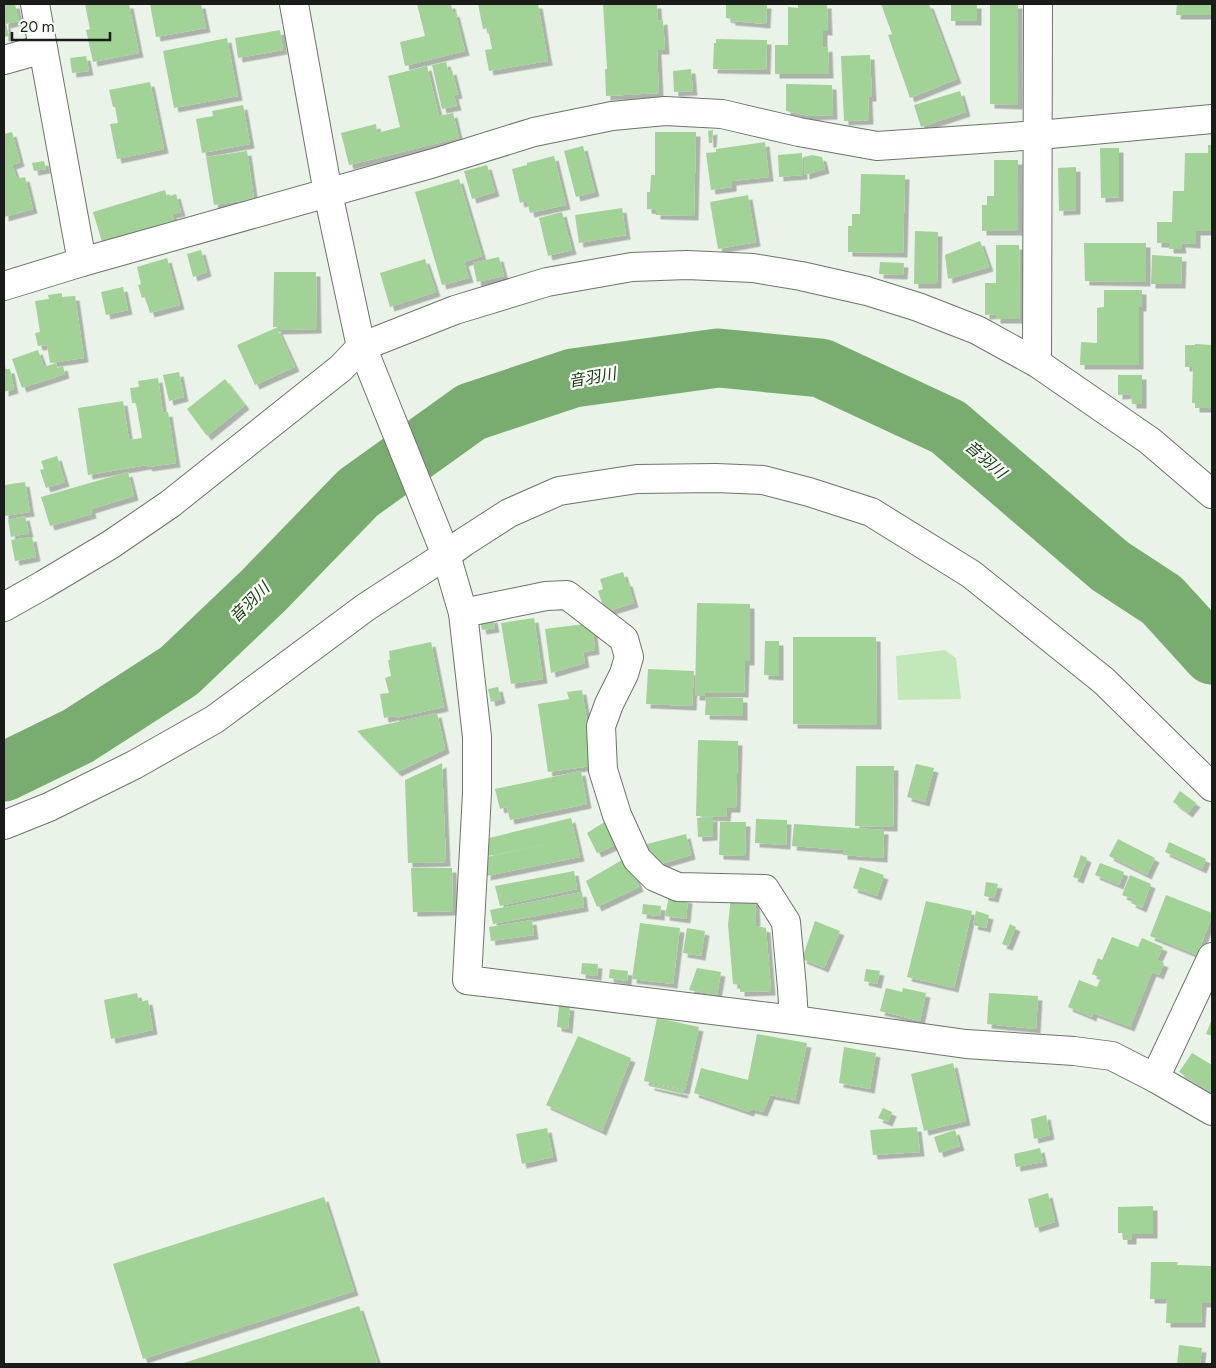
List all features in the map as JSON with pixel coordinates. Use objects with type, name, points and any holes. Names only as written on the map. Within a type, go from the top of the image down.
[{"type":"street","points":[[35,4],[82,262]]},
{"type":"street","points":[[294,4],[328,193],[364,353],[444,550],[463,613],[477,737],[477,793],[467,980],[794,1020],[966,1044],[1074,1051],[1112,1056],[1212,1111]]},
{"type":"street","points":[[1037,363],[1038,4]]},
{"type":"street","points":[[4,60],[43,49]]},
{"type":"street","points":[[4,286],[82,262],[434,163],[534,132],[612,116],[665,112],[722,114],[799,132],[877,146],[1039,135],[1212,119]]},
{"type":"street","points":[[4,607],[110,545],[170,504],[341,368],[364,353],[455,310],[548,282],[632,267],[687,265],[753,268],[801,276],[918,307],[977,330],[1037,363],[1150,441],[1212,494]]},
{"type":"street","points":[[4,825],[49,807],[134,765],[215,719],[444,550],[464,542],[509,513],[559,491],[637,479],[716,478],[763,480],[809,492],[871,512],[971,574],[1104,681],[1212,787]]},
{"type":"street","points":[[463,613],[546,596],[567,595],[624,639],[629,657],[624,674],[609,704],[602,726],[603,770],[617,815],[637,859],[655,877],[678,887],[765,889],[786,922],[794,1020]]},
{"type":"street","points":[[1155,1078],[1212,957]]},
{"type":"green space","points":[[945,650],[956,658],[961,699],[898,700],[896,656]]},
{"type":"building","points":[[4,4],[15,4],[19,21],[6,24],[9,36],[4,37]]},
{"type":"building","points":[[85,4],[129,4],[139,53],[93,62],[86,30],[90,29]]},
{"type":"building","points":[[150,4],[201,4],[206,28],[156,37]]},
{"type":"building","points":[[417,4],[451,4],[453,13],[455,12],[465,51],[405,66],[400,42],[425,36]]},
{"type":"building","points":[[478,4],[538,4],[548,61],[489,71],[485,50],[492,49],[488,28],[483,29]]},
{"type":"building","points":[[603,4],[657,4],[658,21],[663,20],[665,50],[657,50],[659,93],[606,96],[605,69],[607,69]]},
{"type":"building","points":[[767,4],[766,24],[731,21],[731,19],[726,18],[726,5]]},
{"type":"building","points":[[798,4],[827,4],[828,31],[823,31],[823,48],[828,47],[829,74],[775,74],[775,45],[788,45],[788,7],[798,8]]},
{"type":"building","points":[[881,4],[929,4],[957,79],[910,98],[888,35],[892,34]]},
{"type":"building","points":[[951,4],[977,4],[977,21],[951,21]]},
{"type":"building","points":[[990,4],[1018,4],[1018,105],[990,104]]},
{"type":"building","points":[[1177,4],[1212,4],[1212,15],[1176,15]]},
{"type":"building","points":[[280,30],[283,50],[238,58],[235,38]]},
{"type":"building","points":[[227,38],[238,96],[174,108],[163,51]]},
{"type":"building","points":[[716,39],[767,40],[766,70],[713,69],[714,43],[716,43]]},
{"type":"building","points":[[870,55],[872,97],[868,97],[869,120],[844,121],[841,56]]},
{"type":"building","points":[[86,56],[89,71],[72,73],[70,58]]},
{"type":"building","points":[[446,62],[448,71],[452,70],[458,94],[454,95],[457,106],[442,109],[432,65]]},
{"type":"building","points":[[427,66],[439,116],[453,113],[459,138],[349,165],[341,133],[376,124],[377,133],[400,127],[388,76]]},
{"type":"building","points":[[691,69],[693,91],[674,92],[673,71]]},
{"type":"building","points":[[150,82],[164,149],[117,159],[110,124],[118,123],[109,90]]},
{"type":"building","points":[[786,84],[832,85],[833,115],[810,116],[786,111]]},
{"type":"building","points":[[960,91],[966,112],[921,127],[914,105]]},
{"type":"building","points":[[243,105],[250,144],[202,153],[196,119],[213,116],[212,111]]},
{"type":"building","points":[[713,130],[712,143],[709,143],[708,131]]},
{"type":"building","points":[[12,132],[20,162],[12,165],[17,179],[25,177],[33,209],[4,217],[4,134]]},
{"type":"building","points":[[655,132],[696,132],[694,216],[656,215],[656,210],[647,209],[647,192],[650,192],[651,175],[655,175]]},
{"type":"building","points":[[765,142],[769,177],[732,181],[732,187],[711,190],[706,153],[716,152],[716,149]]},
{"type":"building","points":[[1208,145],[1212,145],[1212,231],[1196,231],[1196,244],[1181,243],[1182,249],[1169,249],[1169,243],[1157,243],[1157,222],[1172,222],[1173,191],[1184,191],[1185,153],[1208,153]]},
{"type":"building","points":[[583,146],[595,192],[576,197],[564,151]]},
{"type":"building","points":[[1100,148],[1119,148],[1119,197],[1101,198]]},
{"type":"building","points":[[247,151],[254,199],[214,205],[206,157]]},
{"type":"building","points":[[802,153],[803,175],[779,177],[778,155]]},
{"type":"building","points":[[812,155],[822,157],[825,169],[805,175],[804,157]]},
{"type":"building","points":[[554,156],[566,205],[530,213],[527,201],[520,203],[512,169]]},
{"type":"building","points":[[994,160],[1018,160],[1018,231],[982,231],[982,205],[987,205],[987,196],[994,196]]},
{"type":"building","points":[[44,161],[46,169],[34,171],[32,163]]},
{"type":"building","points":[[487,165],[495,192],[472,199],[464,171]]},
{"type":"building","points":[[1076,167],[1076,210],[1059,211],[1058,168]]},
{"type":"building","points":[[861,174],[905,175],[903,253],[848,252],[848,226],[852,226],[852,214],[860,214]]},
{"type":"building","points":[[459,179],[482,256],[464,262],[469,278],[442,285],[415,192]]},
{"type":"building","points":[[165,190],[167,197],[176,194],[181,212],[172,214],[174,220],[102,242],[93,212]]},
{"type":"building","points":[[748,195],[756,242],[718,249],[710,202]]},
{"type":"building","points":[[622,208],[626,235],[579,243],[575,215]]},
{"type":"building","points":[[562,212],[572,250],[548,256],[539,218]]},
{"type":"building","points":[[915,231],[938,232],[937,284],[914,284]]},
{"type":"building","points":[[980,241],[989,267],[948,279],[945,255]]},
{"type":"building","points":[[1084,243],[1146,243],[1146,282],[1085,281]]},
{"type":"building","points":[[996,245],[1019,245],[1020,319],[996,319],[996,314],[985,315],[985,283],[996,283]]},
{"type":"building","points":[[201,250],[207,272],[193,277],[187,254]]},
{"type":"building","points":[[1152,255],[1182,257],[1181,284],[1151,284]]},
{"type":"building","points":[[499,257],[504,276],[477,282],[473,263]]},
{"type":"building","points":[[167,258],[180,305],[150,313],[145,297],[142,298],[138,285],[141,284],[137,267]]},
{"type":"building","points":[[425,259],[436,292],[390,307],[380,273]]},
{"type":"building","points":[[880,262],[904,263],[903,275],[879,274]]},
{"type":"building","points":[[274,272],[316,272],[317,329],[278,330],[295,367],[255,385],[237,345],[278,327],[273,327]]},
{"type":"building","points":[[123,287],[128,310],[106,315],[101,292]]},
{"type":"building","points":[[1104,290],[1142,290],[1142,307],[1139,307],[1139,365],[1080,365],[1081,342],[1097,343],[1097,308],[1104,307]]},
{"type":"building","points":[[62,293],[62,297],[75,296],[84,358],[50,363],[47,345],[38,346],[35,333],[40,332],[35,301],[49,299],[48,295]]},
{"type":"building","points":[[1185,345],[1212,345],[1212,408],[1195,408],[1195,403],[1192,403],[1193,367],[1185,367]]},
{"type":"building","points":[[38,350],[44,367],[56,363],[57,368],[63,366],[65,374],[22,388],[12,359]]},
{"type":"building","points":[[4,364],[6,369],[10,369],[14,389],[4,392]]},
{"type":"building","points":[[179,372],[184,397],[169,401],[163,375]]},
{"type":"building","points":[[1118,375],[1142,375],[1142,404],[1132,404],[1131,394],[1118,395]]},
{"type":"building","points":[[158,378],[163,413],[168,412],[176,463],[148,467],[147,465],[88,475],[78,408],[123,401],[129,440],[142,438],[136,403],[132,403],[130,388],[139,387],[138,381]]},
{"type":"building","points":[[225,379],[245,405],[207,436],[187,409]]},
{"type":"building","points":[[57,456],[65,482],[46,488],[40,470],[44,469],[41,461]]},
{"type":"building","points":[[128,472],[134,496],[91,509],[92,514],[50,526],[41,497]]},
{"type":"building","points":[[25,482],[30,512],[4,516],[4,485]]},
{"type":"building","points":[[25,516],[29,533],[11,537],[8,520]]},
{"type":"building","points":[[32,537],[36,557],[15,561],[11,540]]},
{"type":"building","points":[[623,572],[634,603],[605,612],[598,591],[603,589],[600,579]]},
{"type":"building","points":[[697,603],[750,604],[750,661],[745,661],[744,693],[705,693],[705,696],[695,696]]},
{"type":"building","points":[[493,618],[495,628],[482,630],[480,620]]},
{"type":"building","points":[[534,618],[543,679],[511,684],[501,623]]},
{"type":"building","points":[[592,623],[595,650],[583,652],[585,663],[551,673],[545,629]]},
{"type":"building","points":[[793,637],[876,637],[877,725],[793,724]]},
{"type":"building","points":[[765,641],[779,641],[779,676],[764,675]]},
{"type":"building","points":[[431,642],[444,707],[395,718],[395,716],[384,718],[380,694],[389,693],[385,678],[391,676],[388,660],[390,660],[389,651]]},
{"type":"building","points":[[648,669],[694,671],[692,706],[646,704]]},
{"type":"building","points":[[498,687],[501,699],[491,702],[488,689]]},
{"type":"building","points":[[582,690],[591,747],[591,766],[548,772],[538,704],[569,699],[567,692]]},
{"type":"building","points":[[706,697],[743,698],[743,716],[705,715]]},
{"type":"building","points":[[437,713],[445,749],[397,772],[357,731]]},
{"type":"building","points":[[698,740],[738,741],[736,808],[727,808],[726,817],[696,816]]},
{"type":"building","points":[[442,763],[446,862],[408,863],[405,780]]},
{"type":"building","points":[[916,764],[934,768],[925,802],[907,797]]},
{"type":"building","points":[[856,766],[894,766],[893,827],[855,826]]},
{"type":"building","points":[[581,771],[587,804],[510,820],[507,807],[500,809],[495,789]]},
{"type":"building","points":[[1180,791],[1196,803],[1188,813],[1173,802]]},
{"type":"building","points":[[713,817],[713,836],[698,837],[697,818]]},
{"type":"building","points":[[571,818],[580,857],[486,876],[487,857],[573,839],[488,856],[489,838]]},
{"type":"building","points":[[756,819],[787,820],[786,845],[755,843]]},
{"type":"building","points":[[606,821],[615,845],[597,853],[587,833]]},
{"type":"building","points":[[720,822],[746,822],[745,856],[719,855]]},
{"type":"building","points":[[794,824],[884,830],[883,858],[843,855],[843,850],[792,846]]},
{"type":"building","points":[[686,834],[691,855],[654,866],[647,844]]},
{"type":"building","points":[[1118,839],[1155,858],[1147,875],[1109,856]]},
{"type":"building","points":[[1169,842],[1206,859],[1202,869],[1165,852]]},
{"type":"building","points":[[1081,855],[1087,858],[1079,879],[1073,877]]},
{"type":"building","points":[[627,857],[639,887],[597,907],[586,881]]},
{"type":"building","points":[[1100,863],[1124,872],[1119,885],[1095,875]]},
{"type":"building","points":[[860,867],[884,875],[877,896],[853,888]]},
{"type":"building","points":[[411,868],[452,868],[453,911],[413,912]]},
{"type":"building","points":[[574,871],[577,889],[500,906],[495,886]]},
{"type":"building","points":[[1130,875],[1151,884],[1142,908],[1131,903],[1133,899],[1122,895]]},
{"type":"building","points":[[986,882],[998,884],[994,898],[984,896]]},
{"type":"building","points":[[582,892],[584,907],[493,924],[490,910]]},
{"type":"building","points":[[1166,895],[1212,913],[1197,955],[1150,936]]},
{"type":"building","points":[[669,896],[688,899],[686,919],[665,916]]},
{"type":"building","points":[[731,896],[755,899],[756,926],[766,928],[771,991],[740,992],[740,985],[733,984],[728,925]]},
{"type":"building","points":[[926,901],[972,911],[954,988],[907,977]]},
{"type":"building","points":[[643,904],[661,906],[660,916],[642,914]]},
{"type":"building","points":[[976,911],[989,915],[986,928],[973,925]]},
{"type":"building","points":[[532,920],[534,935],[491,941],[489,927]]},
{"type":"building","points":[[815,921],[840,931],[824,968],[802,959]]},
{"type":"building","points":[[640,923],[680,928],[673,984],[632,979]]},
{"type":"building","points":[[1010,924],[1016,927],[1008,946],[1002,944]]},
{"type":"building","points":[[687,928],[705,931],[701,956],[683,953]]},
{"type":"building","points":[[1112,937],[1138,947],[1142,938],[1163,947],[1157,960],[1164,963],[1159,975],[1152,972],[1130,1027],[1093,1013],[1092,1017],[1068,1007],[1079,980],[1097,987],[1101,978],[1092,974],[1098,958],[1102,960]]},
{"type":"building","points":[[582,963],[598,964],[597,976],[581,974]]},
{"type":"building","points":[[697,968],[721,972],[717,995],[689,990]]},
{"type":"building","points":[[610,969],[628,971],[627,981],[609,978]]},
{"type":"building","points":[[866,969],[880,971],[877,984],[864,981]]},
{"type":"building","points":[[886,988],[902,992],[903,988],[926,993],[920,1021],[880,1011]]},
{"type":"building","points":[[137,993],[139,1002],[148,1000],[153,1030],[111,1039],[104,1000]]},
{"type":"building","points":[[989,993],[1038,996],[1036,1029],[987,1024]]},
{"type":"building","points":[[559,1005],[570,1006],[568,1029],[557,1027]]},
{"type":"building","points":[[657,1018],[699,1027],[685,1090],[644,1081]]},
{"type":"building","points":[[1212,1019],[1212,1036],[1206,1034]]},
{"type":"building","points":[[757,1034],[807,1043],[795,1100],[770,1095],[763,1112],[751,1109],[749,1112],[694,1093],[701,1068],[748,1080]]},
{"type":"building","points":[[578,1036],[631,1058],[602,1131],[546,1105]]},
{"type":"building","points":[[844,1047],[876,1053],[870,1089],[839,1083]]},
{"type":"building","points":[[1192,1053],[1212,1065],[1212,1093],[1179,1072]]},
{"type":"building","points":[[953,1063],[966,1121],[924,1131],[911,1074]]},
{"type":"building","points":[[650,1084],[684,1091],[683,1094],[650,1086]]},
{"type":"building","points":[[883,1108],[892,1112],[888,1122],[878,1118]]},
{"type":"building","points":[[1046,1115],[1050,1135],[1034,1139],[1031,1119]]},
{"type":"building","points":[[917,1127],[920,1152],[873,1155],[870,1130]]},
{"type":"building","points":[[547,1128],[553,1157],[522,1164],[516,1134]]},
{"type":"building","points":[[955,1130],[960,1146],[939,1153],[934,1137]]},
{"type":"building","points":[[1040,1148],[1043,1162],[1016,1167],[1014,1154]]},
{"type":"building","points":[[1048,1193],[1055,1222],[1035,1228],[1028,1199]]},
{"type":"building","points":[[324,1197],[354,1291],[143,1359],[113,1264]]},
{"type":"building","points":[[1153,1206],[1153,1234],[1132,1234],[1132,1240],[1123,1240],[1123,1233],[1118,1233],[1118,1207]]},
{"type":"building","points":[[1151,1262],[1178,1262],[1177,1265],[1212,1266],[1212,1303],[1202,1303],[1201,1323],[1166,1323],[1167,1299],[1150,1299]]},
{"type":"building","points":[[359,1306],[378,1364],[181,1364]]},
{"type":"building","points":[[1179,1345],[1202,1348],[1200,1364],[1177,1364]]},
{"type":"waterway","name":"音羽川","points":[[4,772],[78,736],[179,671],[264,590],[358,493],[471,412],[573,378],[718,358],[821,368],[948,427],[1110,566],[1162,600],[1212,655]]}]
